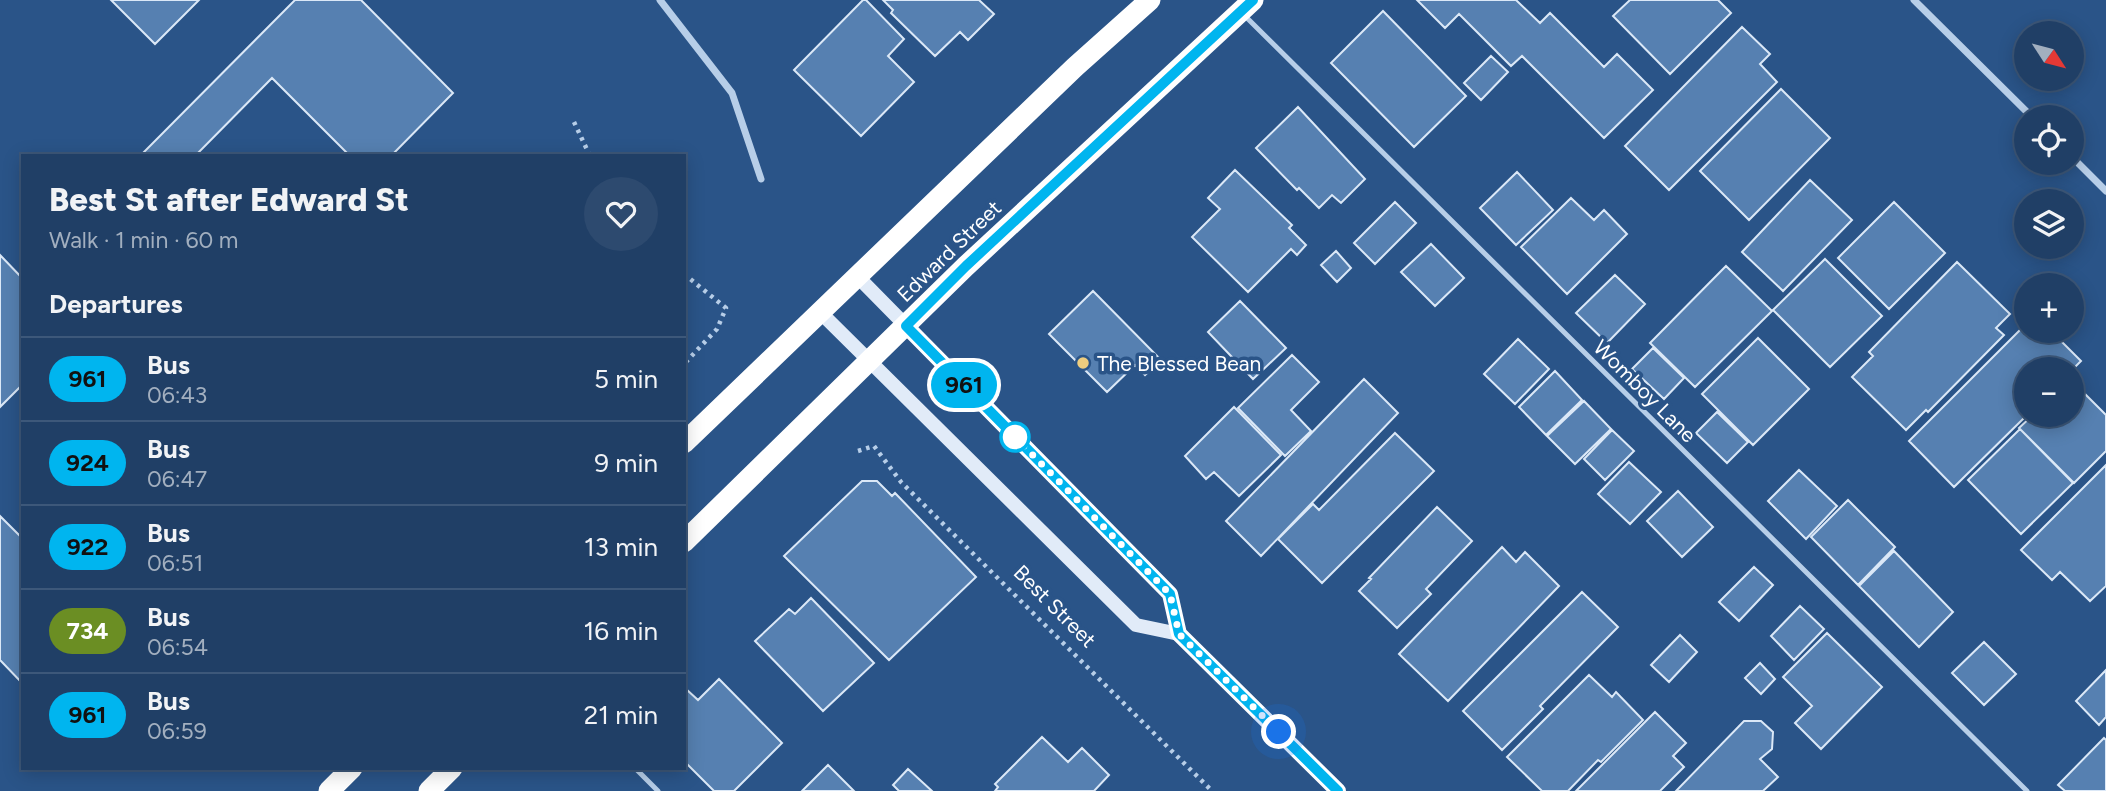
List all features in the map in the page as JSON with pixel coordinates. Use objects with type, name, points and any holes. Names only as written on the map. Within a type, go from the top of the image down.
[{"type":"highway","points":[[686,441],[1075,67],[1150,0]]},
{"type":"highway","name":"Edward Street","points":[[686,540],[966,266],[1247,6]]},
{"type":"highway","points":[[329,791],[350,770]]},
{"type":"highway","points":[[429,791],[450,770]]},
{"type":"street","points":[[660,0],[732,93],[761,179]]},
{"type":"street","points":[[1913,0],[2020,105]]},
{"type":"street","points":[[2084,169],[2106,191]]},
{"type":"street","points":[[858,277],[1170,594],[1179,634],[1338,791]]},
{"type":"street","name":"Best Street","points":[[820,312],[1136,625],[1179,634]]},
{"type":"lane","name":"Womboy Lane","points":[[1247,6],[2027,791]]},
{"type":"lane","points":[[637,770],[658,791]]},
{"type":"path","points":[[574,122],[589,154]]},
{"type":"path","points":[[686,276],[726,307],[717,329],[686,362]]},
{"type":"path","name":"Best Street","points":[[858,451],[874,446],[901,482],[1212,791]]},
{"type":"building","points":[[111,0],[199,0],[155,44]]},
{"type":"building","points":[[295,0],[361,0],[453,93],[393,154],[348,154],[272,78],[197,154],[142,154]]},
{"type":"building","points":[[863,0],[904,39],[888,56],[914,82],[861,136],[794,70]]},
{"type":"building","points":[[883,0],[979,0],[994,14],[968,40],[960,32],[935,56],[891,13],[893,10]]},
{"type":"building","points":[[1417,0],[1516,0],[1540,23],[1550,13],[1604,67],[1617,54],[1653,90],[1604,138],[1522,56],[1511,66],[1459,14],[1445,28]]},
{"type":"building","points":[[1630,0],[1718,0],[1731,13],[1670,74],[1613,16]]},
{"type":"building","points":[[1383,11],[1466,96],[1414,147],[1331,63]]},
{"type":"building","points":[[1742,27],[1770,54],[1760,64],[1777,82],[1669,190],[1625,146]]},
{"type":"building","points":[[1491,56],[1508,72],[1481,100],[1464,83]]},
{"type":"building","points":[[1781,89],[1830,138],[1749,220],[1700,171]]},
{"type":"building","points":[[1298,107],[1365,179],[1341,203],[1332,195],[1319,208],[1299,188],[1297,190],[1256,148]]},
{"type":"building","points":[[1235,170],[1292,225],[1289,228],[1306,245],[1297,255],[1291,249],[1248,292],[1192,237],[1220,209],[1208,198]]},
{"type":"building","points":[[1517,172],[1553,210],[1516,245],[1480,208]]},
{"type":"building","points":[[1810,180],[1852,220],[1783,291],[1742,252]]},
{"type":"building","points":[[1571,198],[1594,220],[1604,210],[1627,234],[1567,294],[1521,247]]},
{"type":"building","points":[[1395,202],[1416,223],[1375,264],[1354,243]]},
{"type":"building","points":[[1894,202],[1945,253],[1889,309],[1838,258]]},
{"type":"building","points":[[1431,244],[1464,278],[1435,306],[1401,272]]},
{"type":"building","points":[[1336,251],[1351,268],[1337,282],[1321,265]]},
{"type":"building","points":[[0,255],[21,277],[21,386],[0,407]]},
{"type":"building","points":[[1825,259],[1882,316],[1830,367],[1773,310]]},
{"type":"building","points":[[1957,262],[2010,314],[1996,328],[2004,335],[1928,412],[1926,410],[1906,430],[1852,377],[1873,356],[1869,352]]},
{"type":"building","points":[[1726,266],[1772,311],[1695,387],[1650,343]]},
{"type":"building","points":[[1615,275],[1645,304],[1607,343],[1576,313]]},
{"type":"building","points":[[1093,291],[1161,360],[1145,375],[1135,365],[1107,392],[1049,334]]},
{"type":"building","points":[[1240,301],[1286,348],[1253,379],[1208,332]]},
{"type":"building","points":[[2014,336],[2014,343],[2063,343],[2077,357],[2014,357],[2015,427],[1954,487],[1909,441]]},
{"type":"building","points":[[1758,338],[1809,389],[1753,445],[1702,394]]},
{"type":"building","points":[[1518,339],[1549,369],[1515,404],[1484,374]]},
{"type":"building","points":[[1653,348],[1684,378],[1664,399],[1632,369]]},
{"type":"building","points":[[1292,355],[1319,382],[1291,410],[1311,431],[1285,456],[1238,408]]},
{"type":"building","points":[[1555,371],[1582,400],[1546,435],[1519,407]]},
{"type":"building","points":[[1364,379],[1398,413],[1261,556],[1226,521]]},
{"type":"building","points":[[2084,393],[2106,415],[2106,451],[2074,483],[2019,428],[2084,427]]},
{"type":"building","points":[[1584,401],[1611,429],[1575,464],[1547,436]]},
{"type":"building","points":[[1234,407],[1281,455],[1239,496],[1214,472],[1206,479],[1185,456]]},
{"type":"building","points":[[1717,412],[1748,442],[1727,463],[1696,433]]},
{"type":"building","points":[[2020,429],[2073,483],[2021,534],[1968,480]]},
{"type":"building","points":[[1612,430],[1634,451],[1605,480],[1584,459]]},
{"type":"building","points":[[1395,433],[1434,471],[1322,583],[1278,539],[1313,504],[1319,510]]},
{"type":"building","points":[[1629,462],[1661,492],[1630,524],[1598,494]]},
{"type":"building","points":[[2106,465],[2106,586],[2090,601],[2060,572],[2052,580],[2021,550]]},
{"type":"building","points":[[1799,470],[1837,506],[1806,539],[1768,501]]},
{"type":"building","points":[[862,481],[877,481],[892,496],[895,493],[976,577],[889,660],[784,556]]},
{"type":"building","points":[[1678,491],[1713,527],[1682,557],[1647,521]]},
{"type":"building","points":[[1848,500],[1895,547],[1858,585],[1811,537]]},
{"type":"building","points":[[1437,507],[1472,541],[1426,589],[1431,594],[1397,628],[1359,591]]},
{"type":"building","points":[[0,516],[21,537],[21,682],[0,660]]},
{"type":"building","points":[[1502,547],[1516,562],[1525,552],[1559,586],[1448,701],[1399,654]]},
{"type":"building","points":[[1894,551],[1953,612],[1919,647],[1859,586]]},
{"type":"building","points":[[1754,567],[1773,585],[1739,621],[1719,602]]},
{"type":"building","points":[[1582,592],[1618,627],[1540,706],[1543,709],[1502,750],[1463,711]]},
{"type":"building","points":[[811,598],[874,663],[823,711],[755,641],[789,609],[795,614]]},
{"type":"building","points":[[1800,606],[1824,629],[1794,660],[1771,636]]},
{"type":"building","points":[[1827,633],[1882,687],[1821,749],[1795,723],[1812,706],[1783,677]]},
{"type":"building","points":[[1680,635],[1697,652],[1669,682],[1651,665]]},
{"type":"building","points":[[1984,642],[2016,674],[1984,705],[1952,673]]},
{"type":"building","points":[[1760,663],[1775,679],[1761,694],[1745,678]]},
{"type":"building","points":[[2106,670],[2106,717],[2099,725],[2076,701]]},
{"type":"building","points":[[1589,675],[1612,697],[1616,692],[1643,720],[1568,791],[1542,791],[1507,757]]},
{"type":"building","points":[[719,679],[782,743],[734,791],[714,791],[686,763],[686,689],[698,700]]},
{"type":"building","points":[[1655,712],[1686,743],[1673,756],[1684,767],[1660,791],[1576,791]]},
{"type":"building","points":[[1744,721],[1761,721],[1773,732],[1772,749],[1760,759],[1778,777],[1763,791],[1676,791]]},
{"type":"building","points":[[1042,737],[1068,762],[1082,748],[1109,775],[1094,791],[995,791],[998,787],[995,784]]},
{"type":"building","points":[[2104,738],[2106,791],[2065,791],[2058,785]]},
{"type":"building","points":[[828,765],[854,791],[802,791]]},
{"type":"building","points":[[908,769],[932,791],[899,791],[893,785]]},
{"type":"bus line","name":"961","points":[[1253,0],[966,266],[906,326],[1170,594],[1179,634],[1338,791]]},
{"type":"place","name":"The Blessed Bean","points":[[1083,363]]},
{"type":"route","points":[[1015,437],[1170,594],[1179,634],[1279,732]]}]
